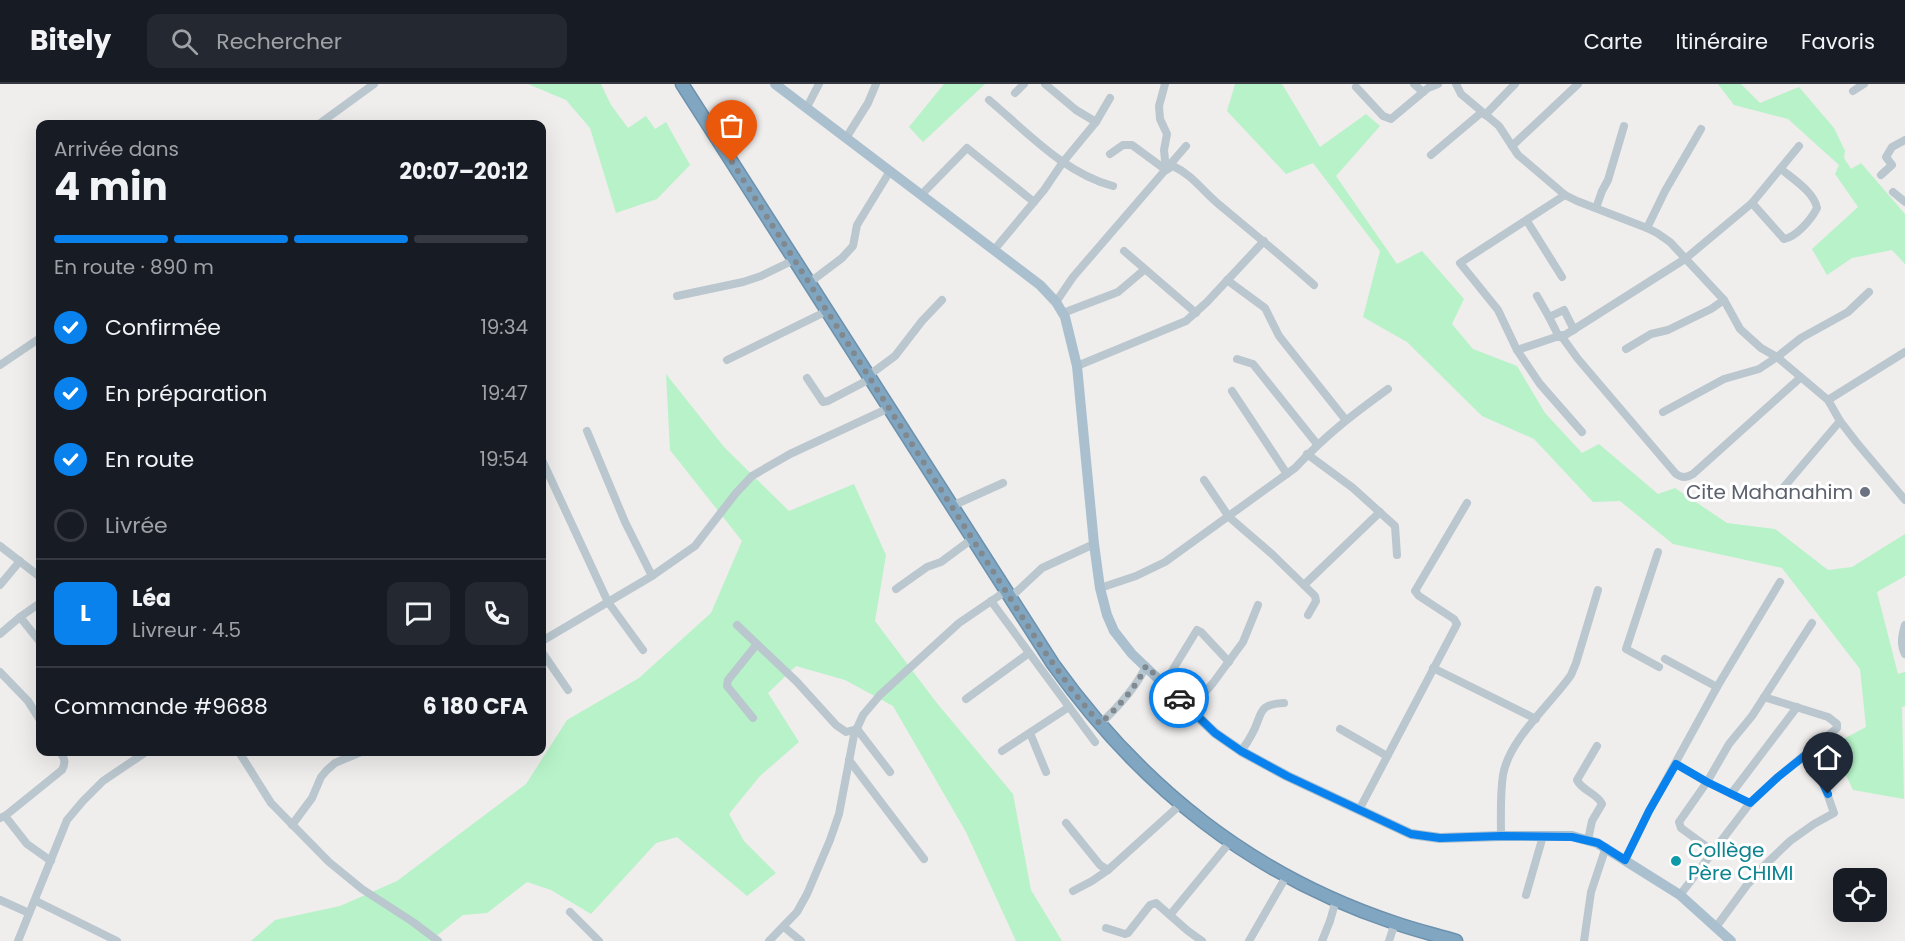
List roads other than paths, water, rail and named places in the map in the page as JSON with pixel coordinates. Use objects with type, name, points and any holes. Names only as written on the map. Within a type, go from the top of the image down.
[{"type":"highway","points":[[682,84],[1065,682],[1130,759],[1180,805],[1230,842],[1287,875],[1335,900],[1395,923],[1456,941]]},
{"type":"main road","points":[[775,84],[1040,285],[1056,302],[1070,332],[1077,366],[1094,544],[1100,588],[1107,615],[1114,631],[1132,654],[1215,733],[1241,751],[1287,776],[1411,834],[1440,838],[1572,837],[1606,847],[1680,896],[1731,941]]},
{"type":"street","points":[[325,120],[374,84]]},
{"type":"street","points":[[807,107],[819,84]]},
{"type":"street","points":[[846,138],[876,84]]},
{"type":"street","points":[[1015,93],[1024,84]]},
{"type":"street","points":[[1045,84],[1076,110],[1096,122]]},
{"type":"street","points":[[1165,84],[1160,106],[1160,119],[1167,134],[1164,150],[1166,170]]},
{"type":"street","points":[[1414,84],[1423,92]]},
{"type":"street","points":[[1356,87],[1383,116],[1391,119],[1428,88],[1438,84]]},
{"type":"street","points":[[1431,155],[1515,84]]},
{"type":"street","points":[[1512,146],[1578,84]]},
{"type":"street","points":[[1853,91],[1864,84]]},
{"type":"street","points":[[1453,85],[1499,126],[1524,160],[1547,177],[1565,195],[1647,228],[1665,238],[1724,300],[1740,329],[1828,400],[1840,421],[1905,500]]},
{"type":"street","points":[[994,250],[1096,122],[1110,98]]},
{"type":"street","points":[[989,100],[1063,162],[1081,174],[1113,186]]},
{"type":"street","points":[[1596,208],[1608,180],[1624,126]]},
{"type":"street","points":[[1647,228],[1665,191],[1701,129]]},
{"type":"street","points":[[1881,175],[1892,165],[1886,156],[1890,148],[1905,140]]},
{"type":"street","points":[[1110,154],[1123,145],[1132,145],[1166,170]]},
{"type":"street","points":[[1056,302],[1073,277],[1186,146]]},
{"type":"street","points":[[1517,350],[1574,330],[1685,259],[1752,203],[1799,146]]},
{"type":"street","points":[[921,195],[967,148],[1034,202]]},
{"type":"street","points":[[1166,170],[1173,166],[1183,171],[1220,206],[1314,285]]},
{"type":"street","points":[[1752,203],[1784,239],[1790,237],[1812,216],[1817,208],[1814,200],[1781,169]]},
{"type":"street","points":[[810,283],[842,258],[853,246],[857,225],[890,171]]},
{"type":"street","points":[[1893,192],[1905,202]]},
{"type":"street","points":[[1565,195],[1460,263],[1498,310],[1517,350],[1540,384],[1582,432]]},
{"type":"street","points":[[1527,221],[1562,277]]},
{"type":"street","points":[[1077,366],[1180,324],[1196,313],[1264,241]]},
{"type":"street","points":[[1124,251],[1196,313]]},
{"type":"street","points":[[677,296],[743,282],[794,260]]},
{"type":"street","points":[[1063,313],[1118,292],[1144,270]]},
{"type":"street","points":[[1227,280],[1265,308],[1279,336],[1345,419]]},
{"type":"street","points":[[1663,412],[1724,379],[1759,369],[1801,338],[1848,312],[1869,292]]},
{"type":"street","points":[[1537,296],[1578,359],[1681,477],[1686,478],[1693,474],[1800,378]]},
{"type":"street","points":[[807,378],[823,402],[828,401],[869,377],[896,356],[920,323],[942,300]]},
{"type":"street","points":[[1626,349],[1651,334],[1668,330],[1711,309],[1724,300]]},
{"type":"street","points":[[1549,317],[1564,310],[1574,330]]},
{"type":"street","points":[[727,360],[827,311]]},
{"type":"street","points":[[0,365],[36,341]]},
{"type":"street","points":[[1828,400],[1905,352]]},
{"type":"street","points":[[1237,359],[1253,364],[1317,444]]},
{"type":"street","points":[[1100,588],[1136,576],[1166,562],[1295,468],[1345,419],[1388,389]]},
{"type":"street","points":[[1232,391],[1287,474]]},
{"type":"street","points":[[546,639],[652,576],[695,546],[752,476],[790,454],[889,408]]},
{"type":"street","points":[[1778,494],[1840,421]]},
{"type":"street","points":[[587,431],[625,522],[652,576]]},
{"type":"street","points":[[1307,454],[1353,488],[1395,526],[1397,555]]},
{"type":"street","points":[[546,469],[608,602],[643,650]]},
{"type":"street","points":[[1204,480],[1229,517],[1316,598],[1308,615]]},
{"type":"street","points":[[951,506],[1003,483]]},
{"type":"street","points":[[1359,810],[1456,624],[1454,620],[1414,591],[1467,503]]},
{"type":"street","points":[[1304,585],[1380,512]]},
{"type":"street","points":[[896,589],[927,567],[941,562],[972,539]]},
{"type":"street","points":[[769,941],[797,912],[830,840],[839,814],[854,735],[863,715],[880,696],[959,623],[991,602],[1008,595],[1042,568],[1094,544]]},
{"type":"street","points":[[0,546],[36,575]]},
{"type":"street","points":[[1658,552],[1626,649],[1659,667]]},
{"type":"street","points":[[0,585],[20,561]]},
{"type":"street","points":[[1625,860],[1649,811],[1717,687],[1780,582]]},
{"type":"street","points":[[1501,836],[1503,775],[1508,758],[1517,742],[1571,675],[1598,590]]},
{"type":"street","points":[[991,602],[1095,742]]},
{"type":"street","points":[[1190,709],[1243,642],[1258,605]]},
{"type":"street","points":[[0,634],[36,606]]},
{"type":"street","points":[[20,617],[36,637]]},
{"type":"street","points":[[1714,852],[1679,825],[1729,744],[1749,719],[1812,623]]},
{"type":"street","points":[[736,625],[797,682],[836,725],[846,732],[857,729]]},
{"type":"street","points":[[1905,625],[1902,636],[1905,654]]},
{"type":"street","points":[[1164,684],[1197,630],[1202,632],[1229,662]]},
{"type":"street","points":[[753,718],[727,686],[728,680],[757,644]]},
{"type":"street","points":[[966,699],[1029,653]]},
{"type":"street","points":[[546,658],[568,690]]},
{"type":"street","points":[[1665,659],[1717,687]]},
{"type":"street","points":[[1100,724],[1141,676],[1146,666]]},
{"type":"street","points":[[1433,668],[1536,719]]},
{"type":"street","points":[[0,672],[28,700],[36,713]]},
{"type":"street","points":[[1680,896],[1750,803],[1838,726],[1828,717],[1764,697]]},
{"type":"street","points":[[1241,751],[1252,734],[1264,707],[1284,703]]},
{"type":"street","points":[[1002,751],[1069,707]]},
{"type":"street","points":[[1731,794],[1797,707]]},
{"type":"street","points":[[857,729],[890,772]]},
{"type":"street","points":[[1340,729],[1387,756]]},
{"type":"street","points":[[1030,733],[1046,772]]},
{"type":"street","points":[[1588,840],[1592,821],[1602,801],[1577,780],[1598,746]]},
{"type":"street","points":[[1716,927],[1764,866],[1790,841],[1834,813],[1822,779],[1808,753]]},
{"type":"street","points":[[51,861],[27,844],[2,817],[62,770],[65,764],[63,756]]},
{"type":"street","points":[[18,941],[67,820],[82,801],[103,781],[140,756]]},
{"type":"street","points":[[241,756],[261,789],[292,825],[329,862],[352,882],[438,941]]},
{"type":"street","points":[[292,825],[312,798],[321,777],[327,770],[352,756]]},
{"type":"street","points":[[849,760],[924,859]]},
{"type":"street","points":[[1676,764],[1750,803]]},
{"type":"street","points":[[1073,891],[1108,870],[1180,805]]},
{"type":"street","points":[[1066,823],[1100,865],[1108,870]]},
{"type":"street","points":[[1526,896],[1543,836]]},
{"type":"street","points":[[1170,915],[1230,842]]},
{"type":"street","points":[[1584,941],[1591,892],[1606,847]]},
{"type":"street","points":[[1249,941],[1287,875]]},
{"type":"street","points":[[0,900],[29,913]]},
{"type":"street","points":[[1322,941],[1335,900]]},
{"type":"street","points":[[36,901],[117,941]]},
{"type":"street","points":[[1106,928],[1128,933],[1153,903],[1196,939]]},
{"type":"street","points":[[570,912],[599,941]]},
{"type":"street","points":[[1389,941],[1395,923]]},
{"type":"street","points":[[784,927],[801,941]]},
{"type":"place","name":"Cite Mahanahim","points":[[1865,492]]},
{"type":"place","name":"Collège Père CHIMI","points":[[1676,861]]}]
